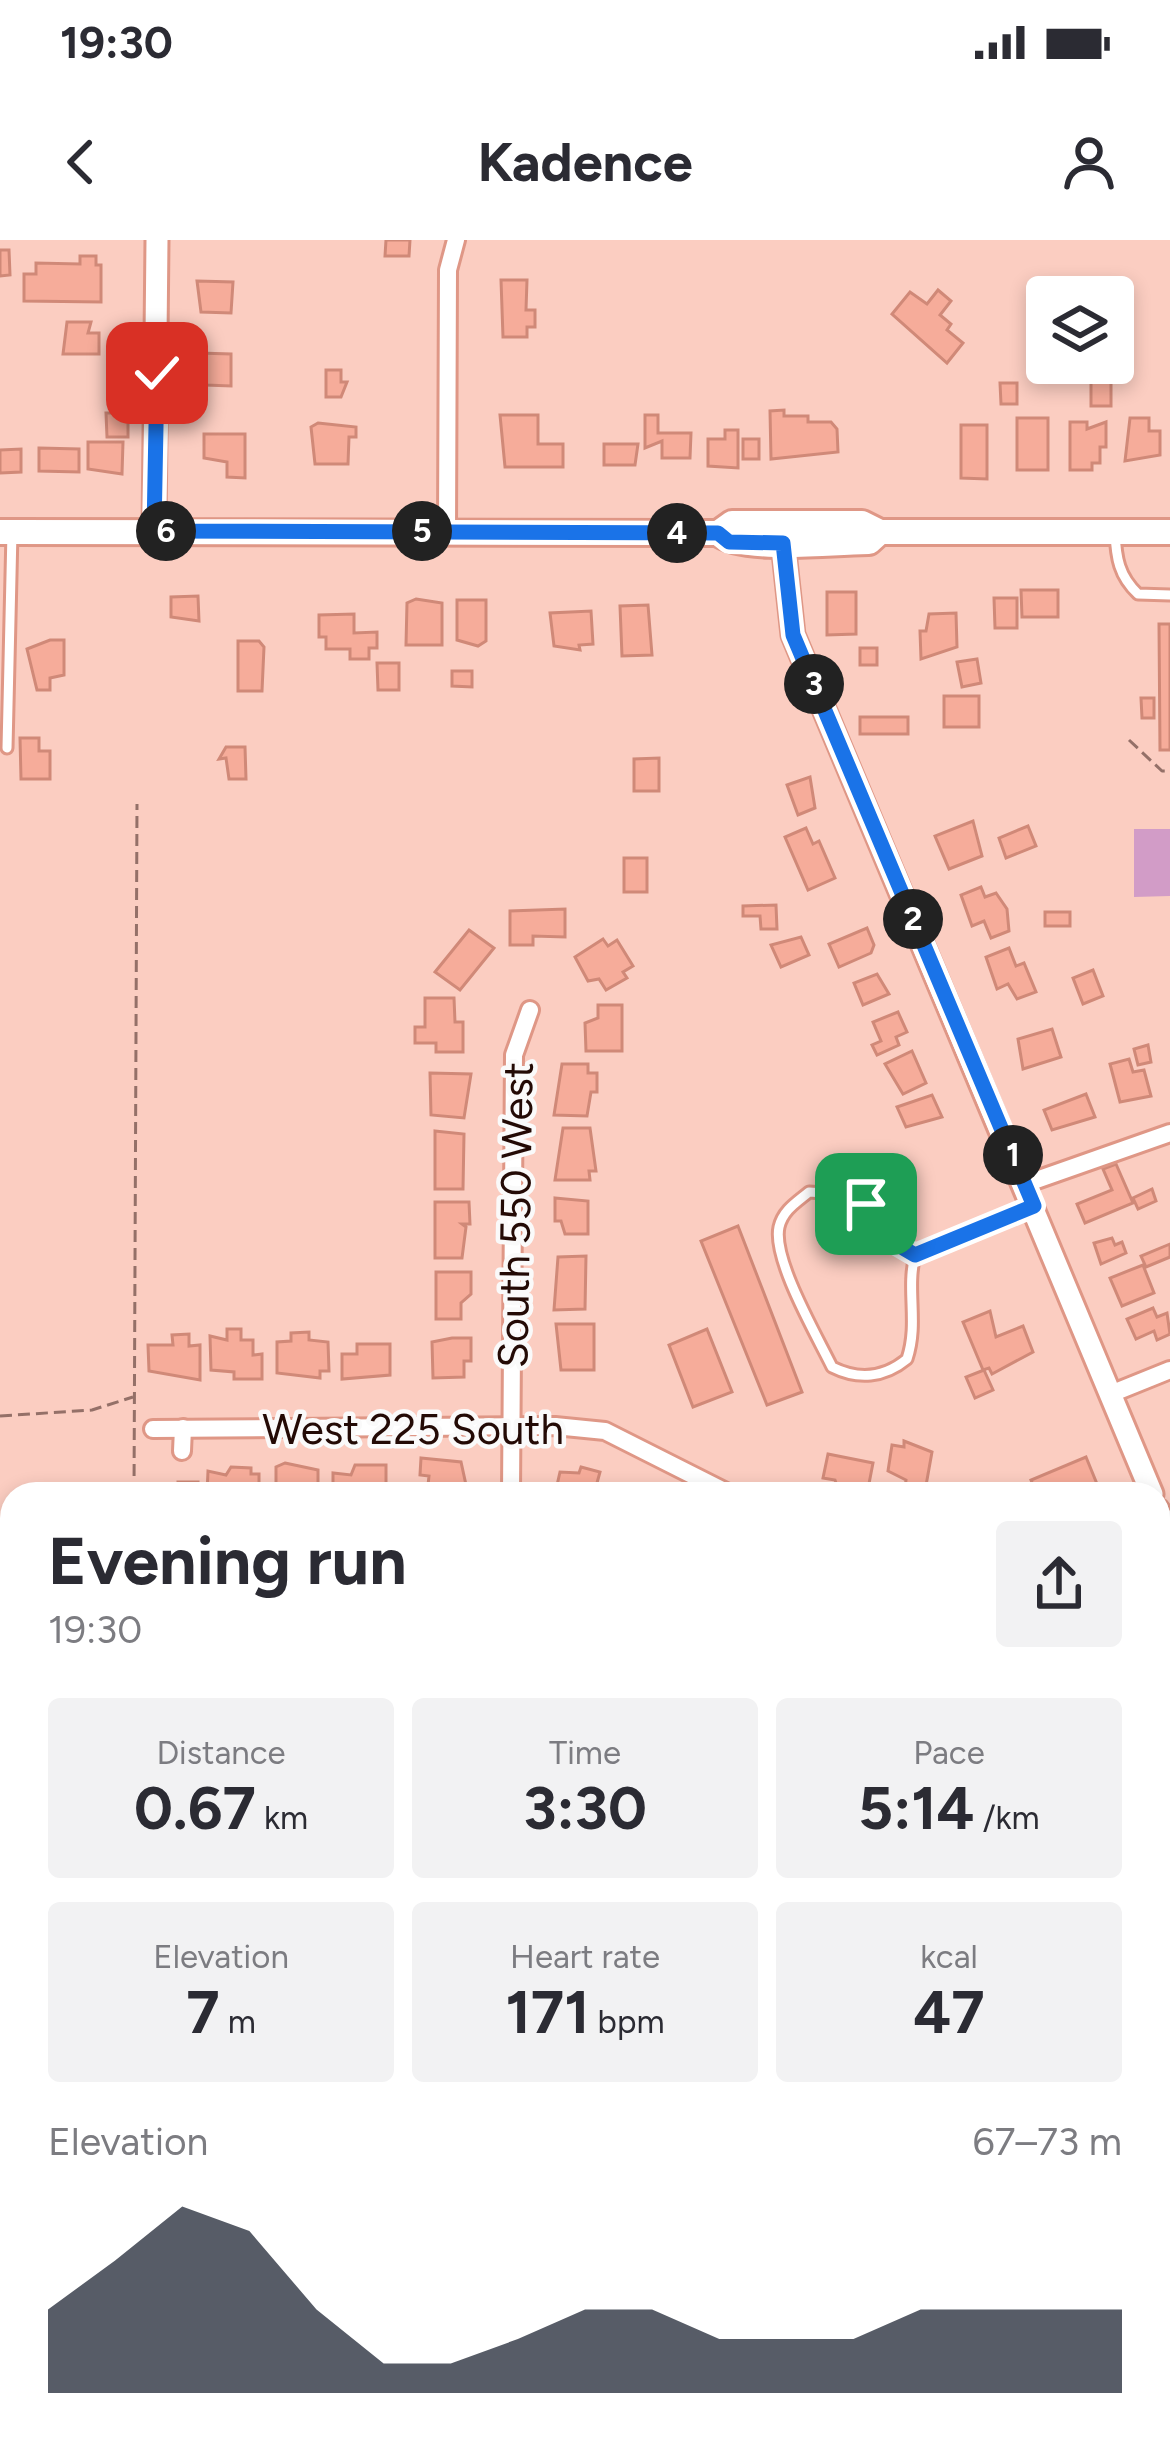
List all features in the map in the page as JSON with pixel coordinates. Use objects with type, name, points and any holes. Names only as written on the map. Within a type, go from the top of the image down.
[{"type":"main road","points":[[721,531],[732,523],[862,523],[877,531],[1170,532]]},
{"type":"main road","points":[[6,532],[721,531],[775,535],[783,543],[868,542],[877,531]]},
{"type":"street","points":[[154,531],[157,240]]},
{"type":"street","points":[[447,531],[448,270],[456,240]]},
{"type":"street","points":[[783,543],[793,635],[1147,1482]]},
{"type":"street","name":"South 550 West","points":[[511,1482],[514,1054],[530,1010]]},
{"type":"street","points":[[1025,1184],[1147,1136],[1170,1133]]},
{"type":"street","points":[[1113,1393],[1170,1370]]},
{"type":"street","name":"West 225 South","points":[[153,1429],[512,1426],[605,1431],[706,1482]]},
{"type":"street","points":[[182,1451],[183,1428]]},
{"type":"lane","points":[[6,532],[7,748]]},
{"type":"lane","points":[[1115,532],[1116,557],[1125,582],[1138,594],[1170,596]]},
{"type":"lane","points":[[809,1192],[847,1194],[866,1204],[898,1245],[915,1255],[910,1280],[915,1334],[907,1359],[894,1370],[873,1376],[849,1375],[832,1367],[779,1251],[779,1227],[788,1208],[809,1192]]},
{"type":"lane","points":[[915,1255],[1034,1206]]},
{"type":"path","points":[[1129,740],[1162,771],[1170,771]]},
{"type":"path","points":[[134,1482],[137,804]]},
{"type":"path","points":[[0,1416],[92,1410],[135,1397]]},
{"type":"shaded area","points":[[1134,829],[1170,829],[1170,896],[1134,897]]},
{"type":"building","points":[[386,240],[410,240],[409,256],[385,256]]},
{"type":"building","points":[[0,250],[9,250],[10,275],[0,276]]},
{"type":"building","points":[[80,256],[96,256],[96,265],[101,265],[101,302],[24,301],[24,274],[36,274],[36,263],[80,264]]},
{"type":"building","points":[[501,280],[527,280],[526,310],[535,310],[535,327],[527,327],[527,337],[503,337]]},
{"type":"building","points":[[197,281],[233,282],[231,313],[201,312]]},
{"type":"building","points":[[938,290],[951,301],[940,315],[951,324],[947,330],[963,343],[947,363],[892,314],[910,292],[927,304]]},
{"type":"building","points":[[67,322],[91,322],[88,333],[99,333],[99,354],[63,354]]},
{"type":"building","points":[[198,353],[231,354],[231,386],[206,385],[205,371],[197,371]]},
{"type":"building","points":[[326,370],[341,370],[341,382],[347,382],[341,397],[326,397]]},
{"type":"building","points":[[1000,383],[1017,383],[1017,404],[1001,404]]},
{"type":"building","points":[[1091,384],[1111,384],[1111,406],[1091,406]]},
{"type":"building","points":[[784,410],[784,416],[831,422],[837,429],[838,452],[771,459],[770,411]]},
{"type":"building","points":[[106,413],[128,413],[128,437],[107,437]]},
{"type":"building","points":[[500,415],[538,415],[538,444],[563,444],[563,467],[505,467]]},
{"type":"building","points":[[645,415],[658,415],[658,433],[691,433],[690,458],[662,458],[662,441],[645,448]]},
{"type":"building","points":[[1017,418],[1048,418],[1048,470],[1017,470]]},
{"type":"building","points":[[1130,418],[1149,418],[1149,431],[1160,431],[1160,455],[1125,461]]},
{"type":"building","points":[[1070,422],[1087,422],[1087,429],[1106,422],[1106,447],[1100,447],[1100,463],[1092,463],[1092,470],[1070,470]]},
{"type":"building","points":[[318,423],[356,427],[356,437],[349,437],[348,464],[315,464],[311,427]]},
{"type":"building","points":[[961,425],[987,425],[987,479],[961,478]]},
{"type":"building","points":[[725,430],[738,430],[738,468],[708,466],[708,439],[725,439]]},
{"type":"building","points":[[204,434],[245,434],[245,478],[227,477],[227,462],[204,458]]},
{"type":"building","points":[[743,439],[759,439],[759,459],[743,459]]},
{"type":"building","points":[[88,442],[123,442],[122,474],[88,469]]},
{"type":"building","points":[[604,444],[638,444],[635,465],[604,465]]},
{"type":"building","points":[[39,448],[79,449],[79,472],[39,471]]},
{"type":"building","points":[[21,449],[21,472],[0,473],[0,450]]},
{"type":"building","points":[[1021,590],[1058,590],[1058,617],[1022,617]]},
{"type":"building","points":[[827,592],[856,592],[856,634],[827,635]]},
{"type":"building","points":[[198,596],[199,621],[171,617],[171,597]]},
{"type":"building","points":[[994,598],[1017,598],[1017,628],[995,628]]},
{"type":"building","points":[[416,599],[442,603],[442,645],[406,645],[407,603]]},
{"type":"building","points":[[457,600],[486,600],[486,641],[478,646],[457,640]]},
{"type":"building","points":[[648,605],[652,655],[622,656],[620,606]]},
{"type":"building","points":[[591,611],[593,644],[579,645],[580,650],[554,646],[550,613]]},
{"type":"building","points":[[956,613],[957,647],[921,659],[920,631],[926,631],[929,614]]},
{"type":"building","points":[[354,614],[354,633],[377,632],[377,648],[369,648],[369,659],[350,659],[350,649],[326,649],[326,637],[319,637],[319,615]]},
{"type":"building","points":[[1159,624],[1170,624],[1170,750],[1160,750]]},
{"type":"building","points":[[64,640],[64,675],[50,678],[50,690],[37,690],[27,649]]},
{"type":"building","points":[[238,641],[259,641],[264,647],[262,691],[238,691]]},
{"type":"building","points":[[860,648],[877,648],[877,665],[860,665]]},
{"type":"building","points":[[977,659],[981,683],[962,687],[957,662]]},
{"type":"building","points":[[377,663],[399,663],[399,690],[378,690]]},
{"type":"building","points":[[452,671],[472,671],[472,687],[452,686]]},
{"type":"building","points":[[944,696],[979,696],[979,727],[944,727]]},
{"type":"building","points":[[1141,698],[1154,698],[1154,718],[1142,718]]},
{"type":"building","points":[[860,717],[908,717],[908,734],[860,734]]},
{"type":"building","points":[[20,738],[39,738],[39,751],[50,751],[50,779],[21,779]]},
{"type":"building","points":[[226,747],[245,747],[246,779],[229,779],[226,758],[219,759]]},
{"type":"building","points":[[659,758],[659,791],[634,791],[634,759]]},
{"type":"building","points":[[810,777],[815,808],[798,815],[787,785]]},
{"type":"building","points":[[973,821],[982,856],[949,869],[935,836]]},
{"type":"building","points":[[1028,826],[1036,846],[1006,858],[999,838]]},
{"type":"building","points":[[806,828],[813,844],[819,841],[835,878],[808,890],[785,837]]},
{"type":"building","points":[[624,858],[647,858],[647,892],[624,892]]},
{"type":"building","points":[[981,887],[985,897],[996,893],[1007,909],[1009,931],[991,938],[984,921],[972,926],[961,895]]},
{"type":"building","points":[[776,905],[777,929],[761,929],[760,916],[743,916],[743,906]]},
{"type":"building","points":[[565,909],[565,937],[533,936],[533,945],[510,945],[510,911]]},
{"type":"building","points":[[1045,912],[1070,912],[1070,926],[1045,926]]},
{"type":"building","points":[[867,928],[874,945],[871,953],[839,967],[829,944]]},
{"type":"building","points":[[469,930],[494,948],[460,990],[435,972]]},
{"type":"building","points":[[801,937],[809,955],[781,967],[771,945]]},
{"type":"building","points":[[603,939],[608,946],[617,940],[633,966],[623,972],[627,978],[606,990],[599,979],[588,981],[575,957]]},
{"type":"building","points":[[1009,948],[1016,966],[1024,963],[1036,992],[1017,999],[1008,984],[997,989],[986,957]]},
{"type":"building","points":[[1093,970],[1103,996],[1083,1004],[1073,978]]},
{"type":"building","points":[[877,974],[889,994],[863,1005],[854,983]]},
{"type":"building","points":[[425,998],[454,998],[455,1022],[463,1022],[463,1052],[436,1052],[436,1043],[415,1043],[415,1027],[425,1027]]},
{"type":"building","points":[[598,1005],[622,1005],[622,1051],[586,1051],[585,1023],[598,1018]]},
{"type":"building","points":[[898,1012],[907,1032],[896,1037],[899,1045],[877,1055],[872,1045],[881,1041],[873,1022]]},
{"type":"building","points":[[1052,1029],[1061,1057],[1023,1069],[1018,1039]]},
{"type":"building","points":[[1148,1045],[1151,1062],[1138,1065],[1134,1049]]},
{"type":"building","points":[[912,1051],[926,1083],[903,1094],[885,1064]]},
{"type":"building","points":[[1129,1059],[1133,1072],[1144,1070],[1151,1096],[1120,1102],[1110,1064]]},
{"type":"building","points":[[562,1064],[588,1064],[588,1073],[597,1073],[597,1092],[591,1092],[587,1116],[554,1115]]},
{"type":"building","points":[[430,1073],[471,1074],[464,1118],[431,1115]]},
{"type":"building","points":[[1086,1094],[1095,1117],[1052,1130],[1044,1110]]},
{"type":"building","points":[[932,1095],[942,1117],[906,1127],[897,1107]]},
{"type":"building","points":[[563,1128],[590,1128],[596,1171],[589,1171],[590,1180],[555,1180]]},
{"type":"building","points":[[435,1131],[464,1134],[463,1189],[435,1189]]},
{"type":"building","points":[[1116,1164],[1133,1203],[1085,1223],[1077,1204],[1112,1190],[1103,1169]]},
{"type":"building","points":[[1152,1189],[1156,1201],[1138,1209],[1133,1198]]},
{"type":"building","points":[[555,1198],[588,1201],[588,1234],[565,1234],[561,1221],[555,1221]]},
{"type":"building","points":[[435,1202],[469,1202],[470,1224],[462,1224],[466,1227],[462,1258],[435,1258]]},
{"type":"building","points":[[738,1226],[802,1392],[767,1405],[701,1241]]},
{"type":"building","points":[[1112,1238],[1115,1245],[1122,1242],[1126,1253],[1101,1264],[1094,1243]]},
{"type":"building","points":[[1170,1244],[1170,1257],[1146,1267],[1141,1256]]},
{"type":"building","points":[[586,1256],[585,1309],[554,1310],[558,1257]]},
{"type":"building","points":[[1143,1265],[1154,1293],[1122,1306],[1110,1278]]},
{"type":"building","points":[[436,1272],[471,1272],[471,1294],[461,1303],[461,1319],[436,1319]]},
{"type":"building","points":[[1153,1308],[1157,1317],[1167,1313],[1170,1334],[1157,1340],[1154,1331],[1136,1339],[1127,1319]]},
{"type":"building","points":[[990,1311],[996,1337],[1023,1326],[1033,1352],[992,1374],[989,1368],[983,1370],[963,1322]]},
{"type":"building","points":[[556,1324],[594,1324],[594,1370],[561,1370]]},
{"type":"building","points":[[227,1329],[241,1329],[241,1340],[253,1340],[253,1355],[262,1354],[262,1379],[234,1379],[234,1372],[211,1370],[210,1336],[227,1340]]},
{"type":"building","points":[[707,1329],[732,1392],[693,1407],[669,1345]]},
{"type":"building","points":[[309,1332],[309,1340],[328,1342],[329,1371],[320,1371],[320,1378],[277,1373],[277,1342],[291,1341],[291,1333]]},
{"type":"building","points":[[189,1334],[189,1346],[200,1345],[200,1380],[149,1371],[148,1345],[173,1345],[172,1335]]},
{"type":"building","points":[[471,1338],[471,1361],[464,1361],[464,1377],[433,1378],[432,1342]]},
{"type":"building","points":[[357,1344],[390,1344],[390,1375],[342,1379],[342,1354],[357,1354]]},
{"type":"building","points":[[984,1370],[993,1390],[975,1398],[966,1377]]},
{"type":"building","points":[[904,1441],[932,1452],[927,1482],[906,1482],[888,1471],[892,1445],[904,1447]]},
{"type":"building","points":[[828,1454],[873,1463],[869,1482],[823,1478]]},
{"type":"building","points":[[1086,1457],[1096,1482],[1032,1482]]},
{"type":"building","points":[[421,1458],[461,1462],[465,1482],[428,1482],[429,1476],[420,1475]]},
{"type":"building","points":[[285,1463],[318,1470],[318,1482],[276,1482],[276,1467]]},
{"type":"building","points":[[355,1465],[386,1465],[386,1482],[333,1482],[333,1473],[351,1475]]},
{"type":"building","points":[[231,1467],[251,1468],[251,1474],[259,1474],[259,1482],[208,1482],[208,1471],[226,1475]]},
{"type":"building","points":[[581,1467],[600,1472],[597,1482],[558,1482],[560,1472],[579,1473]]},
{"type":"route","points":[[157,373],[154,531],[718,533],[729,542],[783,543],[786,605],[793,635],[1034,1206],[915,1255],[898,1245],[866,1204]]}]
